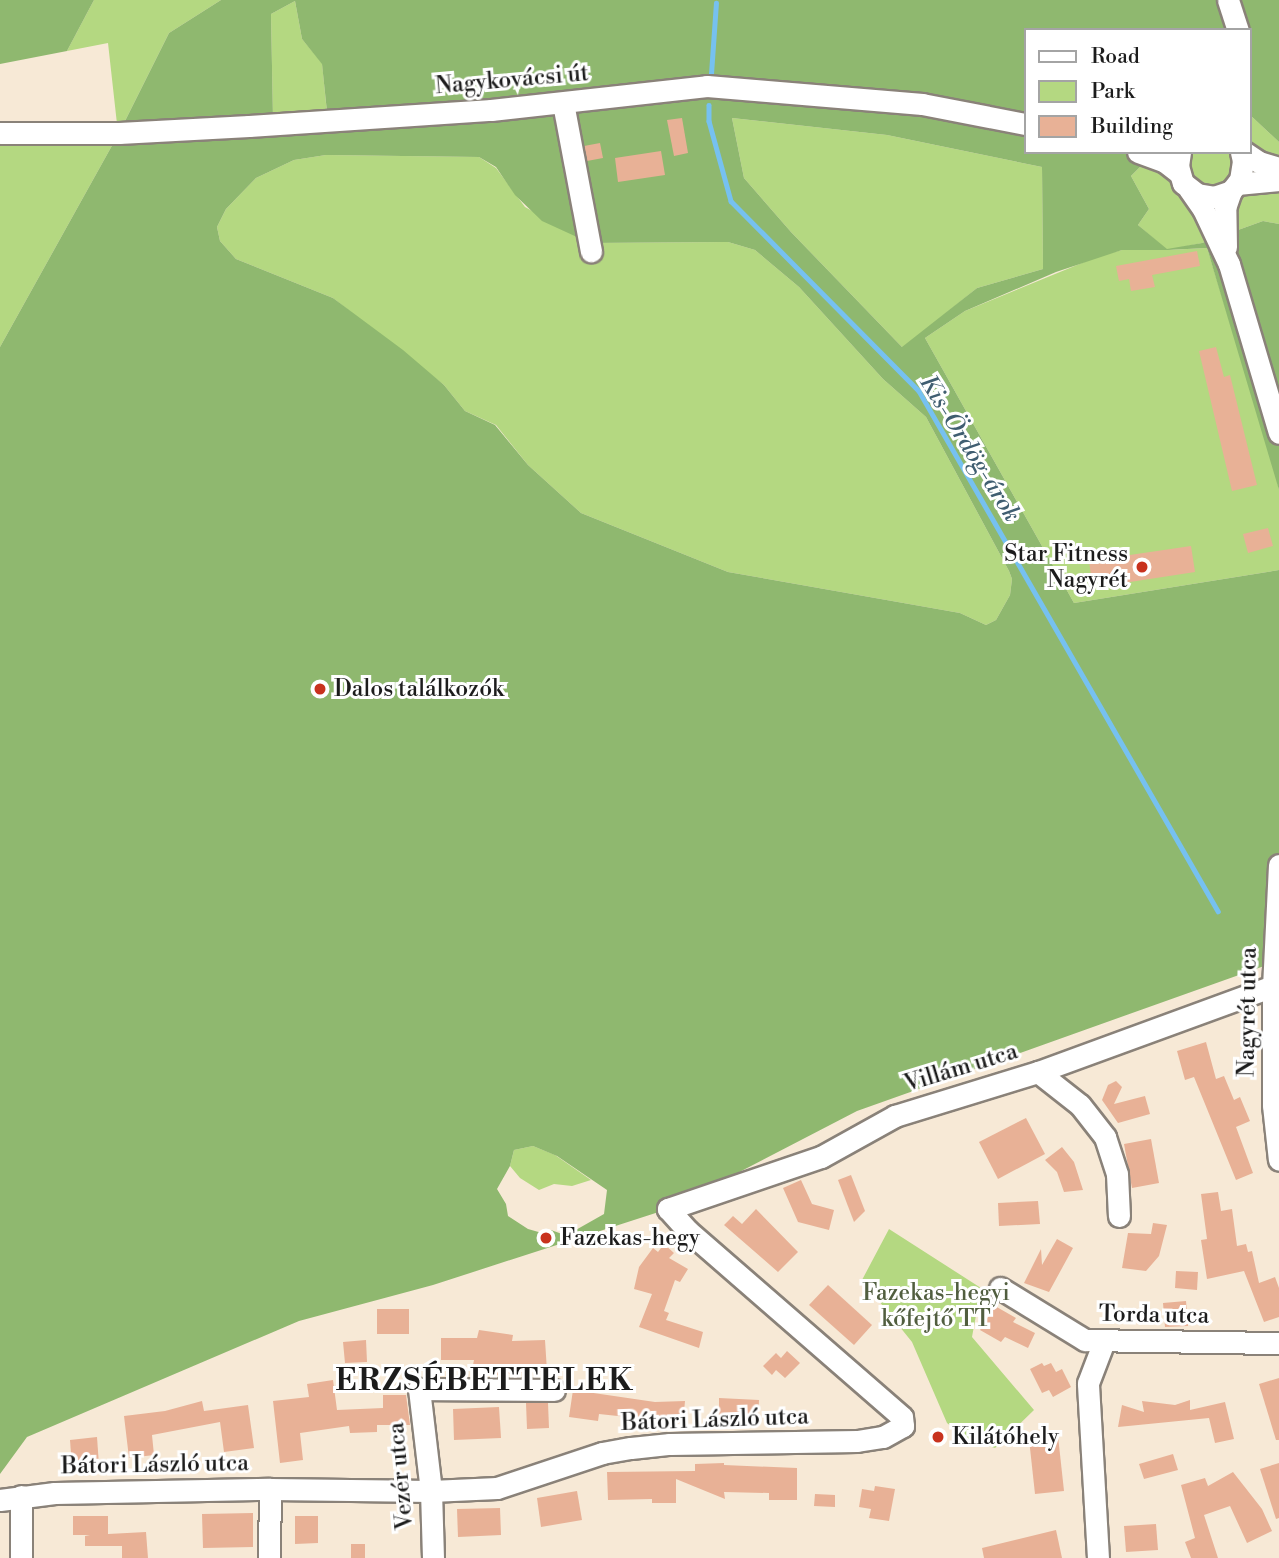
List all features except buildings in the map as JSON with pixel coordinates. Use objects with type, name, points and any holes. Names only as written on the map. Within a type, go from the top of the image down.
[{"type":"street","points":[[1228,0],[1237,28]]},
{"type":"street","name":"Nagykovácsi út","points":[[0,133],[165,131],[563,103],[679,88],[730,86],[922,104],[1024,124]]},
{"type":"street","points":[[563,103],[591,251]]},
{"type":"street","points":[[1143,154],[1183,172],[1203,197],[1214,197],[1234,187],[1279,180]]},
{"type":"street","points":[[1228,264],[1224,219],[1234,187],[1243,172],[1243,154]]},
{"type":"street","points":[[1246,154],[1259,162],[1279,168]]},
{"type":"street","points":[[1183,172],[1228,264],[1279,433]]},
{"type":"street","name":"Nagyrét utca","points":[[1279,865],[1273,1105],[1279,1160]]},
{"type":"street","name":"Villám utca","points":[[667,1209],[821,1157],[895,1115],[1038,1072],[1276,983]]},
{"type":"street","points":[[1038,1072],[1080,1105],[1105,1137],[1117,1174],[1119,1216]]},
{"type":"street","name":"Bátori László utca","points":[[10,1498],[270,1489],[431,1491],[497,1488],[602,1453],[631,1448],[670,1444],[857,1441],[883,1437],[903,1426],[902,1417],[688,1231],[667,1209]]},
{"type":"street","name":"Torda utca","points":[[1000,1288],[1085,1340],[1279,1343]]},
{"type":"street","points":[[1098,1558],[1089,1446],[1088,1383],[1104,1341]]},
{"type":"street","name":"Vezér utca","points":[[433,1558],[431,1491],[419,1389],[554,1390]]},
{"type":"street","points":[[269,1558],[270,1489]]},
{"type":"street","points":[[10,1498],[21,1558]]},
{"type":"green space","points":[[0,0],[94,0],[67,51],[0,64]]},
{"type":"green space","points":[[94,0],[221,0],[169,33],[119,133],[0,347],[0,133],[118,133],[108,43],[67,51]]},
{"type":"green space","points":[[221,0],[1279,0],[1279,142],[1251,116],[1251,28],[1024,28],[1024,154],[1153,154],[1131,176],[1149,209],[1138,225],[1167,249],[1202,243],[1263,221],[1279,224],[1279,490],[1207,248],[1167,250],[1122,250],[1056,272],[965,311],[925,338],[1074,603],[1279,570],[1279,953],[1267,965],[857,1111],[668,1209],[433,1285],[299,1321],[27,1437],[0,1474],[0,347],[119,133],[169,33]],"holes":[[[295,1],[302,39],[322,64],[327,112],[273,118],[271,14]],[[732,118],[887,135],[1042,167],[1043,269],[977,288],[902,347],[791,232],[744,178]],[[326,155],[479,157],[496,167],[515,195],[542,221],[590,243],[728,242],[755,250],[799,287],[883,379],[926,417],[1012,579],[1010,595],[996,620],[986,625],[960,613],[728,572],[581,513],[528,465],[495,425],[465,411],[444,385],[403,350],[333,298],[236,259],[220,241],[217,227],[226,209],[256,178],[294,160]],[[533,1146],[557,1156],[607,1190],[604,1214],[574,1231],[562,1234],[551,1230],[542,1233],[528,1229],[508,1216],[506,1204],[497,1189],[510,1166],[514,1150]]]},
{"type":"green space","points":[[295,1],[302,39],[322,63],[327,113],[273,119],[271,14]]},
{"type":"green space","points":[[1251,116],[1279,142],[1279,224],[1263,221],[1202,243],[1168,250],[1207,248],[1273,462],[1279,490],[1279,570],[1074,603],[925,338],[965,311],[1099,256],[1122,250],[1167,250],[1138,225],[1149,209],[1131,176],[1153,154],[1251,154]]},
{"type":"green space","points":[[732,118],[887,135],[1042,167],[1043,269],[977,288],[903,348],[791,232],[744,178]]},
{"type":"green space","points":[[326,155],[479,157],[496,168],[525,207],[590,243],[728,242],[755,250],[799,287],[883,379],[926,417],[1012,579],[1010,595],[996,620],[986,625],[960,613],[728,572],[581,513],[528,465],[496,425],[465,411],[444,385],[333,298],[236,259],[220,241],[217,227],[226,209],[256,178],[294,160]]},
{"type":"green space","points":[[533,1146],[555,1155],[591,1180],[572,1186],[554,1184],[539,1190],[520,1178],[510,1166],[514,1150]]},
{"type":"green space","name":"Fazekas-hegyi kőfejtő TT","points":[[889,1229],[981,1288],[972,1337],[1034,1410],[995,1448],[967,1439],[947,1423],[912,1342],[862,1280]]},
{"type":"waterway","name":"Kis-Ördög-árok","points":[[711,74],[716,3]]},
{"type":"waterway","name":"Kis-Ördög-árok","points":[[709,105],[709,121],[731,201],[919,391],[1218,911]]},
{"type":"place","name":"Star Fitness Nagyrét","points":[[1142,567]]},
{"type":"place","name":"Dalos találkozók","points":[[320,689]]},
{"type":"place","name":"Fazekas-hegy","points":[[546,1238]]},
{"type":"place","name":"Kilátóhely","points":[[938,1437]]},
{"type":"district","name":"ERZSÉBETTELEK","points":[[485,1381]]}]
